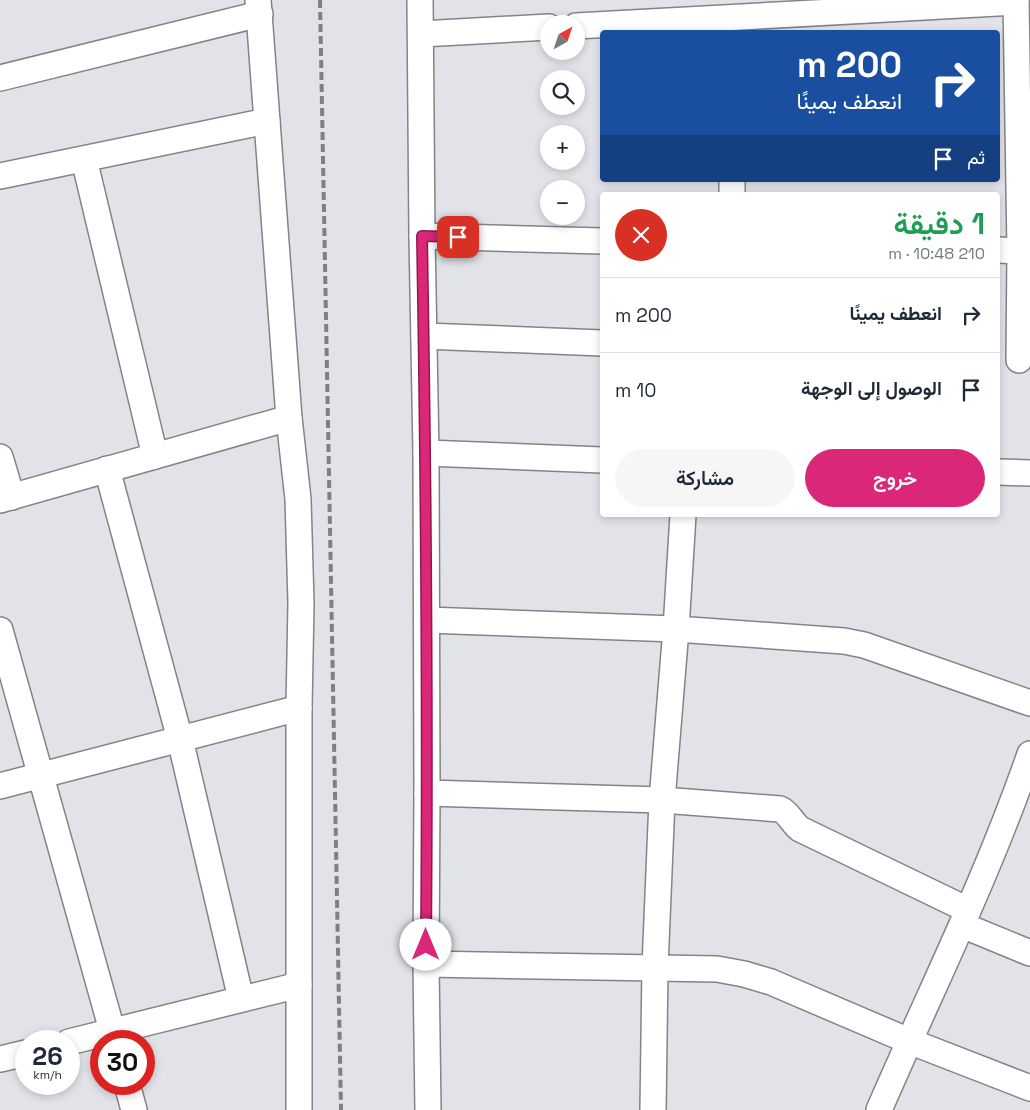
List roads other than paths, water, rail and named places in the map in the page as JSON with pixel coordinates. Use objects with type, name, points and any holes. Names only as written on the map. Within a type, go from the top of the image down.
[{"type":"street","points":[[420,0],[426,453],[426,964],[428,1110]]},
{"type":"street","points":[[585,26],[728,25],[1016,1],[1009,251],[1015,359]]},
{"type":"street","points":[[0,78],[259,7],[289,418],[298,499],[301,584],[299,1110]]},
{"type":"street","points":[[421,34],[540,27]]},
{"type":"street","points":[[0,176],[267,121]]},
{"type":"street","points":[[84,159],[155,456]]},
{"type":"street","points":[[422,236],[600,241]]},
{"type":"street","points":[[424,336],[600,343]]},
{"type":"street","points":[[0,457],[6,498],[289,418]]},
{"type":"street","points":[[426,453],[600,460]]},
{"type":"street","points":[[107,469],[180,738],[241,999]]},
{"type":"street","points":[[1000,472],[1030,473]]},
{"type":"street","points":[[653,1110],[654,967],[662,800],[683,517]]},
{"type":"street","points":[[426,620],[676,629],[844,641],[864,645],[1030,703]]},
{"type":"street","points":[[0,630],[112,1030]]},
{"type":"street","points":[[0,786],[300,708]]},
{"type":"street","points":[[879,1110],[965,918],[1022,803],[1030,754]]},
{"type":"street","points":[[427,794],[662,800],[780,809],[800,829],[1030,953]]},
{"type":"street","points":[[426,964],[654,967],[717,969],[744,974],[771,982],[909,1041],[1030,1088]]},
{"type":"street","points":[[137,1030],[241,999],[299,985]]},
{"type":"street","points":[[0,1059],[15,1055]]},
{"type":"street","points":[[130,1095],[134,1110]]},
{"type":"railway","points":[[320,0],[341,1110]]}]
